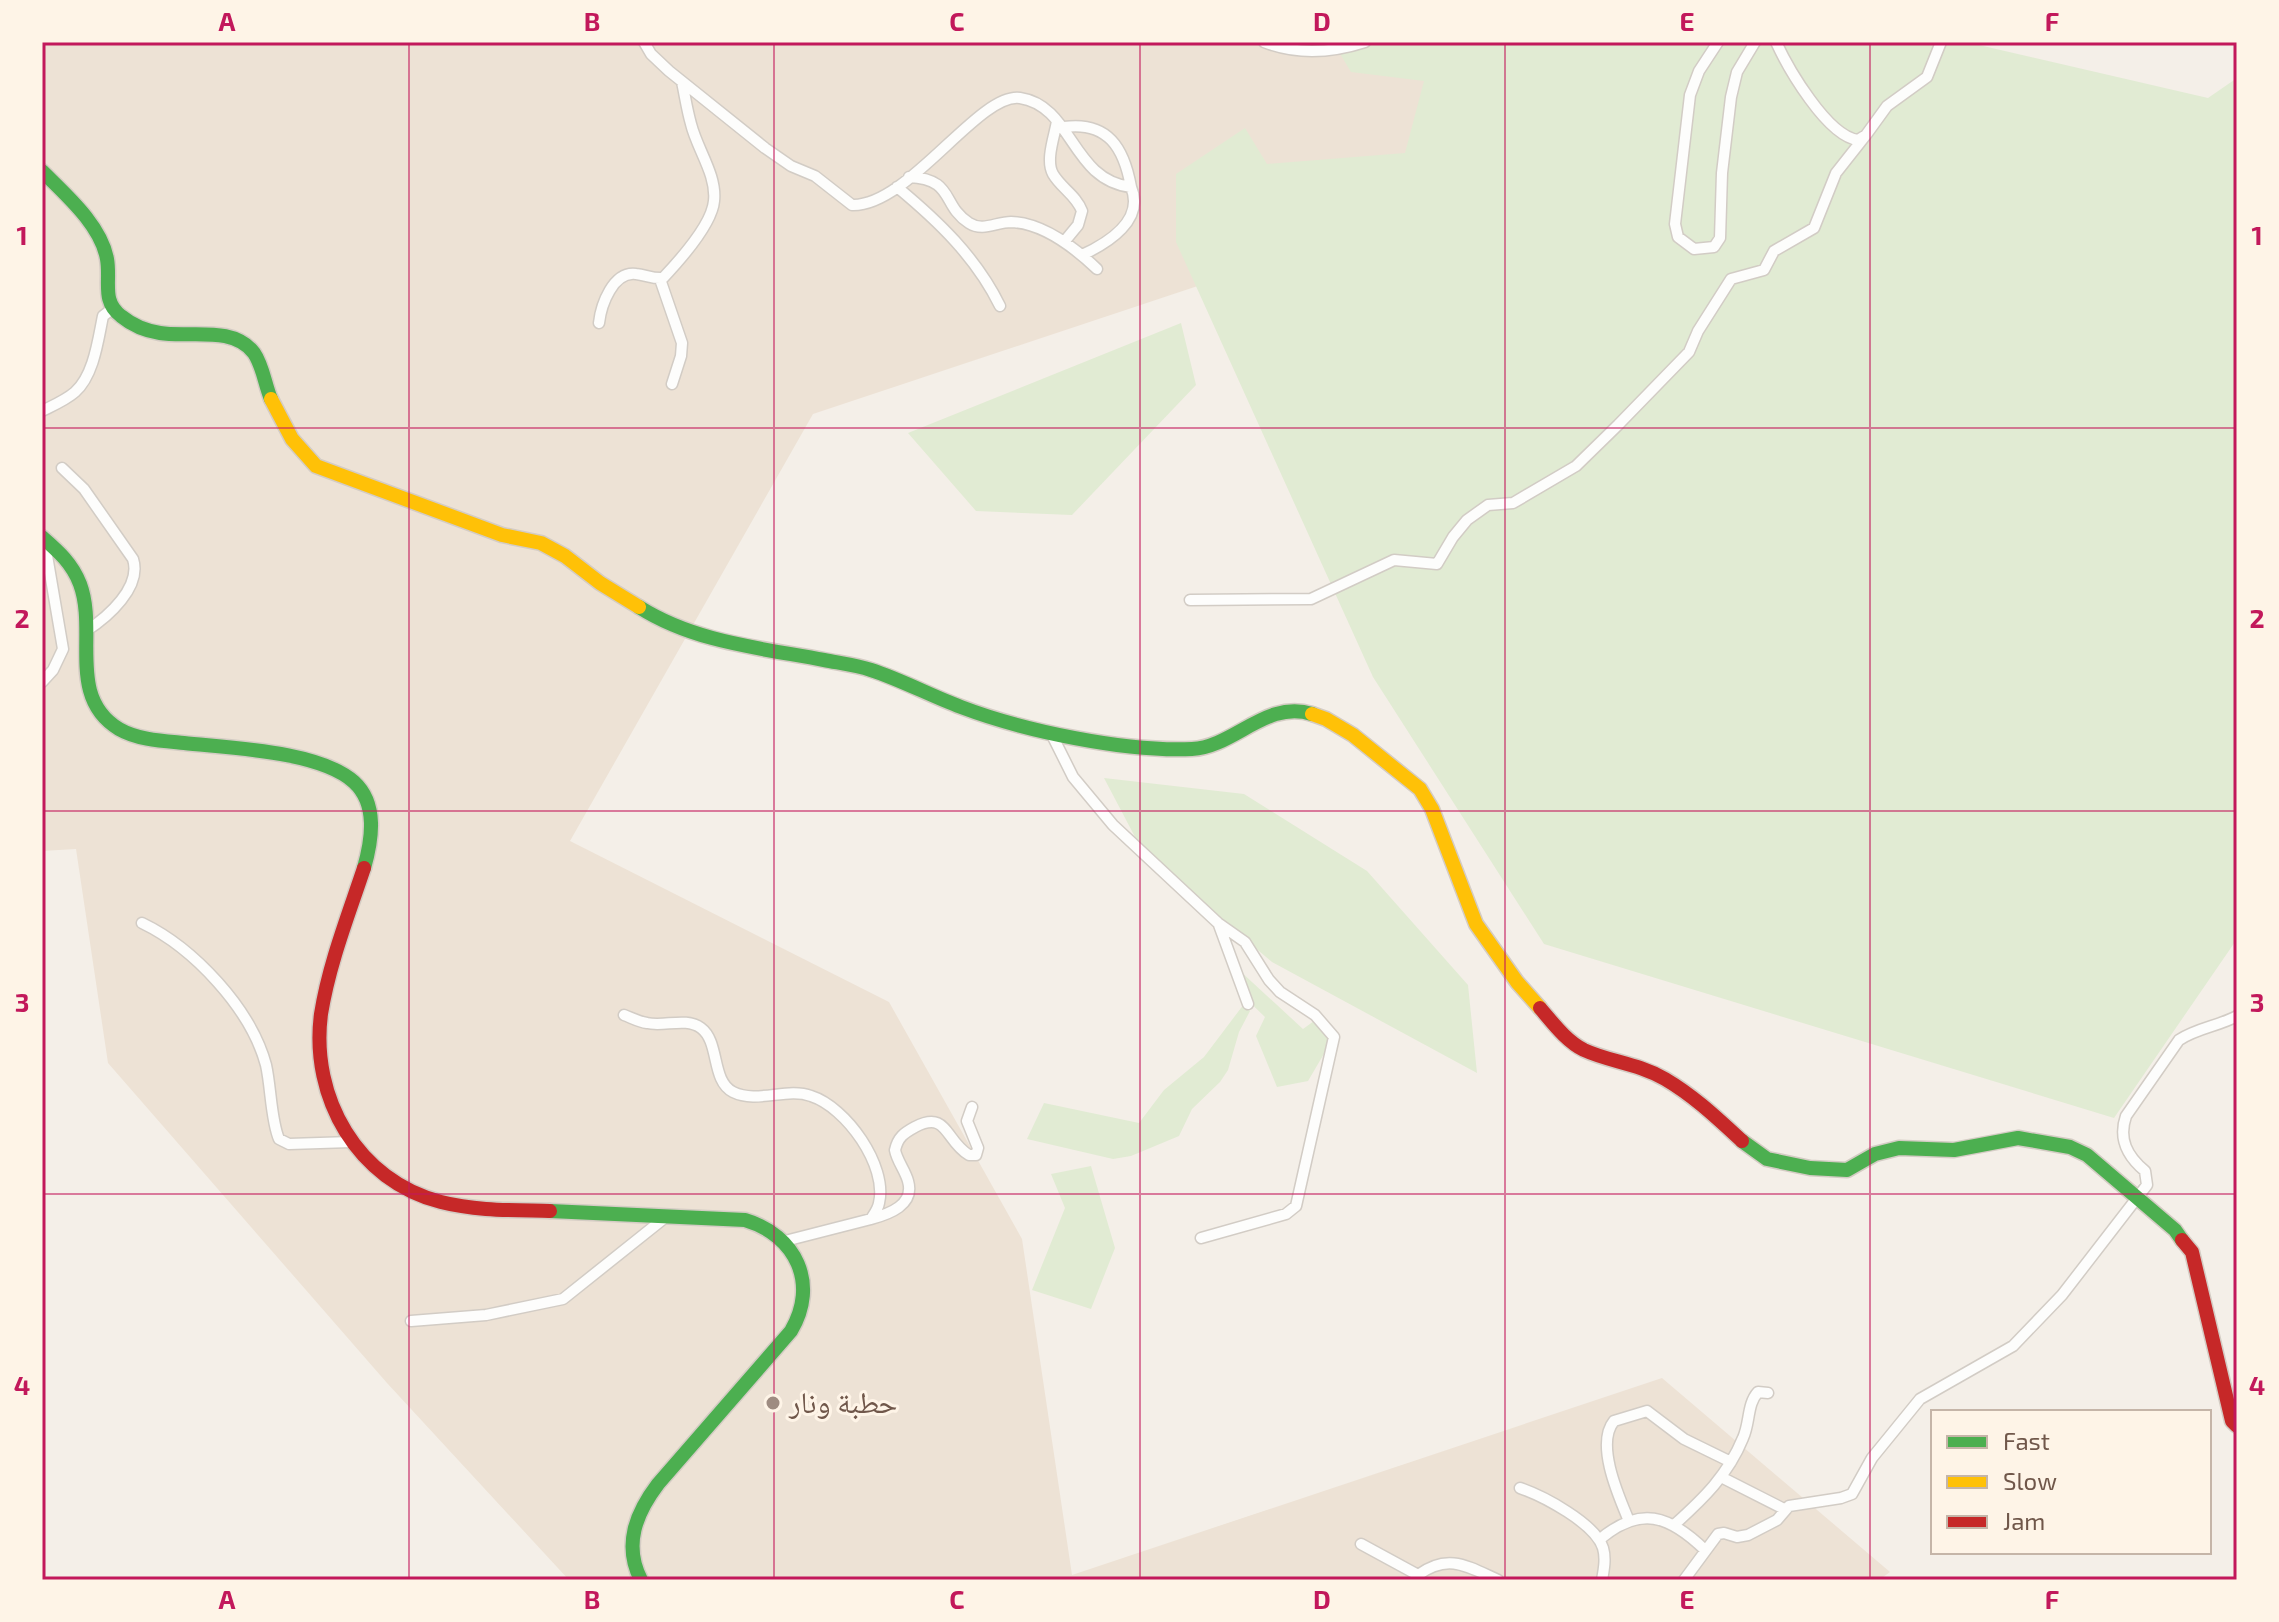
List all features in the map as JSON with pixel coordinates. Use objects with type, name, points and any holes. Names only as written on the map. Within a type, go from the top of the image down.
[{"type":"street","points":[[644,42],[651,54],[682,82],[779,158],[815,176],[852,205],[871,201],[897,187],[942,152],[981,115],[1003,100],[1019,98],[1027,100],[1060,124],[1094,172],[1111,182],[1131,187]]},
{"type":"street","points":[[1264,42],[1308,52],[1365,42]]},
{"type":"street","points":[[1718,42],[1699,71],[1690,95],[1675,224],[1682,242],[1699,250],[1714,247],[1720,238],[1722,173],[1731,97],[1737,72],[1755,42]]},
{"type":"street","points":[[1776,42],[1794,80],[1817,108],[1847,137],[1858,140],[1866,135]]},
{"type":"street","points":[[1190,600],[1311,599],[1394,560],[1437,564],[1467,520],[1488,505],[1513,503],[1576,466],[1689,352],[1698,331],[1731,279],[1764,270],[1774,251],[1814,228],[1836,173],[1887,106],[1927,77],[1941,42]]},
{"type":"street","points":[[660,279],[706,227],[714,204],[714,185],[691,125],[682,82]]},
{"type":"street","points":[[1060,124],[1084,126],[1107,136],[1122,153],[1135,201],[1128,222],[1111,239],[1082,255]]},
{"type":"street","points":[[1060,124],[1051,168],[1057,179],[1073,194],[1082,211],[1078,225],[1064,242]]},
{"type":"street","points":[[42,171],[79,208],[99,241],[106,255],[106,290],[112,309],[137,326],[157,333],[223,337],[246,345],[256,356],[284,427],[307,459],[326,471],[502,535],[541,543],[654,617],[701,637],[870,669],[984,715],[1051,733],[1119,745],[1192,749],[1206,747],[1259,720],[1278,714],[1305,712],[1326,719],[1353,735],[1420,789],[1437,820],[1476,924],[1517,982],[1562,1034],[1584,1050],[1635,1064],[1664,1078],[1695,1098],[1742,1141],[1767,1159],[1810,1168],[1847,1170],[1875,1154],[1899,1148],[1954,1150],[2018,1138],[2070,1147],[2087,1155],[2175,1230],[2192,1252],[2218,1367],[2232,1421],[2237,1426]]},
{"type":"street","points":[[909,177],[934,181],[970,224],[984,227],[1018,223],[1064,242],[1097,269]]},
{"type":"street","points":[[897,187],[929,213],[973,260],[1000,306]]},
{"type":"street","points":[[599,323],[608,296],[620,277],[633,273],[660,279]]},
{"type":"street","points":[[660,279],[682,343],[672,384]]},
{"type":"street","points":[[42,411],[75,393],[84,380],[97,348],[103,316],[112,309]]},
{"type":"street","points":[[62,468],[84,489],[133,559],[136,568],[127,590],[99,623],[86,631]]},
{"type":"street","points":[[43,538],[64,554],[76,571],[84,591],[85,674],[88,695],[100,715],[117,728],[145,738],[304,759],[337,771],[355,782],[367,802],[372,823],[371,844],[334,961],[320,1017],[317,1047],[327,1098],[351,1142],[366,1160],[391,1180],[438,1203],[472,1208],[735,1218],[768,1228],[785,1241],[794,1255],[804,1296],[796,1323],[758,1373],[656,1486],[641,1509],[632,1533],[633,1561],[641,1580]]},
{"type":"street","points":[[42,682],[53,670],[63,649],[63,635],[43,538]]},
{"type":"street","points":[[42,587],[53,594]]},
{"type":"street","points":[[1051,733],[1073,777],[1113,825],[1218,923],[1245,942],[1280,992],[1315,1015],[1334,1037],[1296,1206],[1286,1214],[1201,1238]]},
{"type":"street","points":[[142,923],[174,941],[189,954],[249,1025],[266,1067],[279,1139],[289,1144],[351,1142]]},
{"type":"street","points":[[1218,923],[1248,1004]]},
{"type":"street","points":[[624,1015],[649,1024],[680,1023],[699,1027],[708,1037],[723,1083],[731,1092],[760,1096],[798,1093],[825,1102],[840,1114],[865,1144],[879,1179],[880,1202],[871,1219]]},
{"type":"street","points":[[1721,1477],[1784,1509],[1852,1494],[1872,1458],[1920,1399],[2013,1346],[2062,1295],[2147,1185],[2147,1176],[2124,1146],[2123,1124],[2126,1116],[2179,1040],[2237,1016]]},
{"type":"street","points":[[785,1241],[894,1212],[906,1199],[908,1180],[895,1150],[902,1134],[928,1120],[941,1124],[960,1149],[969,1155],[976,1155],[978,1148],[967,1121],[972,1107]]},
{"type":"street","points":[[411,1321],[486,1315],[563,1299],[667,1216]]},
{"type":"street","points":[[1674,1525],[1701,1502],[1721,1477],[1748,1426],[1753,1398],[1758,1392],[1768,1393]]},
{"type":"street","points":[[1629,1521],[1609,1461],[1608,1429],[1614,1421],[1647,1411],[1684,1439],[1731,1462]]},
{"type":"street","points":[[1520,1488],[1557,1506],[1599,1540],[1604,1560],[1602,1580]]},
{"type":"street","points":[[1684,1580],[1718,1534],[1748,1535],[1777,1520],[1784,1509]]},
{"type":"street","points":[[1599,1540],[1629,1521],[1655,1518],[1667,1520],[1705,1550]]},
{"type":"street","points":[[1361,1544],[1421,1578],[1430,1566],[1444,1562],[1498,1580]]},
{"type":"shaded area","points":[[42,42],[1681,42],[1474,194],[813,414],[570,841],[889,1002],[1022,1239],[1072,1575],[1662,1378],[1890,1572],[1879,1580],[569,1580],[387,1383],[108,1063],[76,849],[42,851]]},
{"type":"green space","points":[[1333,42],[1966,42],[2208,98],[2237,78],[2237,939],[2114,1118],[1544,944],[1373,677],[1176,242],[1176,174],[1245,128],[1267,164],[1405,153],[1424,81],[1351,72]]},
{"type":"green space","points":[[1181,323],[1196,385],[1072,515],[976,511],[908,433]]},
{"type":"green space","points":[[1104,778],[1244,794],[1367,871],[1468,985],[1477,1073],[1272,962],[1144,854]]},
{"type":"green space","points":[[1239,970],[1303,1029],[1314,1021],[1335,1035],[1308,1081],[1277,1087],[1256,1036],[1265,1017],[1238,991]]},
{"type":"green space","points":[[1244,1004],[1250,1011],[1239,1032],[1228,1070],[1192,1109],[1179,1136],[1131,1156],[1113,1159],[1027,1139],[1044,1103],[1139,1123],[1164,1090],[1204,1057]]},
{"type":"green space","points":[[1091,1166],[1115,1248],[1091,1309],[1032,1290],[1065,1208],[1051,1174]]},
{"type":"traffic: fast","points":[[42,171],[81,211],[98,234],[107,259],[109,297],[121,316],[150,331],[210,334],[245,344],[257,358],[271,399]]},
{"type":"traffic: fast","points":[[42,537],[69,564],[80,584],[85,603],[88,682],[93,700],[103,716],[126,733],[142,738],[274,753],[297,757],[339,772],[362,791],[370,811],[371,834],[364,868]]},
{"type":"traffic: fast","points":[[639,607],[660,619],[705,636],[865,668],[986,716],[1044,732],[1106,743],[1192,749],[1222,741],[1280,713],[1296,711],[1312,714]]},
{"type":"traffic: fast","points":[[1742,1141],[1767,1159],[1810,1168],[1847,1170],[1875,1154],[1899,1148],[1954,1150],[2018,1138],[2070,1147],[2087,1155],[2175,1230],[2182,1240]]},
{"type":"traffic: fast","points":[[550,1211],[745,1220],[778,1237],[798,1264],[802,1279],[803,1296],[791,1331],[658,1484],[644,1506],[634,1530],[633,1542],[633,1554],[641,1580]]},
{"type":"traffic: slow","points":[[271,399],[292,439],[316,466],[502,535],[541,543],[639,607]]},
{"type":"traffic: slow","points":[[1312,714],[1353,735],[1420,789],[1432,809],[1476,924],[1517,982],[1540,1008]]},
{"type":"traffic: jam","points":[[364,868],[334,958],[321,1014],[323,1076],[332,1105],[346,1132],[386,1176],[412,1191],[441,1202],[468,1207],[550,1211]]},
{"type":"traffic: jam","points":[[1540,1008],[1577,1046],[1665,1079],[1696,1100],[1742,1141]]},
{"type":"traffic: jam","points":[[2182,1240],[2192,1252],[2232,1421],[2237,1426]]},
{"type":"place","name":"حطبة ونار","points":[[773,1403]]}]
